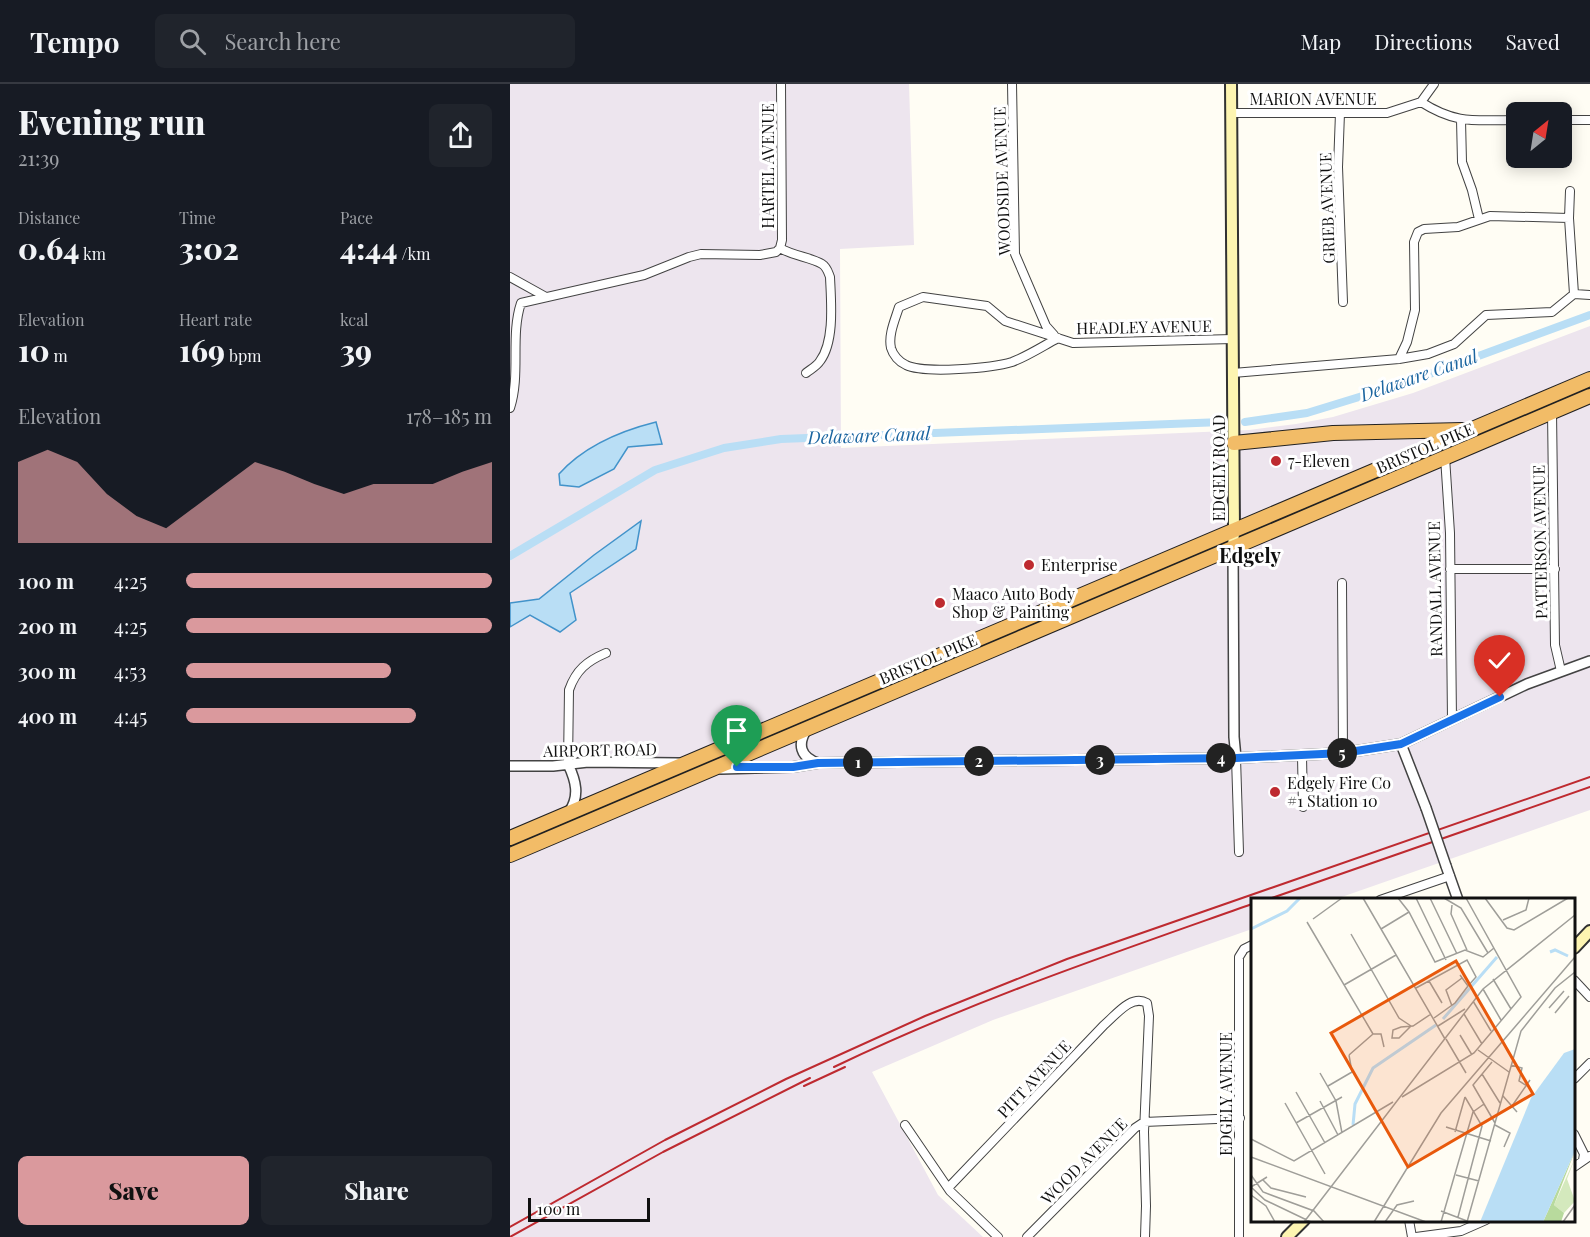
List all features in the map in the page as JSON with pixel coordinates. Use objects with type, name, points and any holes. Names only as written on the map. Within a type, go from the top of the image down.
[{"type":"highway","name":"BRISTOL PIKE","points":[[510,838],[1590,380]]},
{"type":"highway","name":"BRISTOL PIKE","points":[[510,855],[1590,396]]},
{"type":"highway","points":[[1234,443],[1333,433],[1474,429]]},
{"type":"main road","name":"EDGELY ROAD","points":[[1231,84],[1233,548]]},
{"type":"main road","points":[[1575,947],[1590,931]]},
{"type":"main road","points":[[1287,1237],[1303,1222]]},
{"type":"street","name":"HARTEL AVENUE","points":[[780,248],[782,240],[781,84]]},
{"type":"street","name":"WOODSIDE AVENUE","points":[[1012,84],[1015,254],[1046,326],[1058,338]]},
{"type":"street","points":[[1434,84],[1420,102],[1442,115],[1461,120],[1506,120]]},
{"type":"street","name":"MARION AVENUE","points":[[1231,113],[1387,112],[1400,110],[1420,102]]},
{"type":"street","name":"GRIEB AVENUE","points":[[1340,113],[1338,167],[1343,302]]},
{"type":"street","points":[[1461,120],[1462,162],[1479,219]]},
{"type":"street","points":[[1572,120],[1590,120]]},
{"type":"street","points":[[1570,191],[1569,218],[1574,294]]},
{"type":"street","points":[[1399,359],[1407,342],[1415,310],[1414,242],[1418,232],[1424,228],[1458,227],[1479,219],[1497,216],[1569,218]]},
{"type":"street","points":[[510,407],[514,389],[515,331],[519,306],[525,301],[644,275],[688,257],[709,254],[771,254],[780,248],[789,254],[825,266],[830,277],[830,322],[827,345],[818,364],[806,373]]},
{"type":"street","points":[[510,277],[546,297]]},
{"type":"street","points":[[1233,373],[1399,359],[1428,354],[1454,344],[1486,315],[1552,312],[1574,294],[1590,295]]},
{"type":"street","name":"HEADLEY AVENUE","points":[[1058,338],[1027,355],[1004,364],[938,369],[920,369],[905,365],[894,354],[890,341],[899,307],[923,297],[987,306],[1005,321],[1058,338],[1073,343],[1233,339]]},
{"type":"street","name":"PATTERSON AVENUE","points":[[1552,412],[1555,645],[1561,671]]},
{"type":"street","name":"RANDALL AVENUE","points":[[1445,458],[1450,523],[1452,720]]},
{"type":"street","name":"EDGELY ROAD","points":[[1233,548],[1234,737],[1239,852]]},
{"type":"street","points":[[1450,569],[1555,569]]},
{"type":"street","points":[[1342,583],[1343,753]]},
{"type":"street","points":[[568,814],[576,793],[575,780],[568,764],[569,690],[583,665],[606,653]]},
{"type":"street","points":[[707,771],[737,767],[793,767],[818,763],[1236,758],[1343,753],[1401,744],[1561,671],[1590,661]]},
{"type":"street","points":[[807,728],[801,738],[802,752],[807,758],[818,763]]},
{"type":"street","points":[[1401,744],[1457,898]]},
{"type":"street","points":[[1302,756],[1303,807]]},
{"type":"street","name":"AIRPORT ROAD","points":[[510,766],[588,762],[670,764],[690,762]]},
{"type":"street","points":[[1386,898],[1450,876]]},
{"type":"street","name":"EDGELY AVENUE","points":[[1239,1237],[1239,957],[1242,951],[1251,946]]},
{"type":"street","points":[[1575,981],[1590,997]]},
{"type":"street","name":"PITT AVENUE","points":[[949,1187],[1104,1025],[1131,1002],[1140,1000],[1149,1007],[1144,1122]]},
{"type":"street","points":[[1575,1078],[1590,1063]]},
{"type":"street","name":"WOOD AVENUE","points":[[1027,1237],[1135,1128],[1144,1122],[1239,1118]]},
{"type":"street","points":[[1144,1122],[1145,1237]]},
{"type":"street","points":[[905,1125],[950,1191],[998,1237]]},
{"type":"street","points":[[1575,1136],[1587,1158]]},
{"type":"street","points":[[1409,1222],[1414,1237],[1461,1231],[1484,1222]]},
{"type":"shaded area","points":[[510,84],[909,84],[914,245],[840,249],[841,448],[1249,430],[1296,424],[1333,417],[1413,393],[1590,326],[1590,810],[1339,898],[1251,898],[1251,929],[993,1020],[872,1072],[938,1195],[983,1237],[510,1237]]},
{"type":"water","points":[[656,422],[662,444],[628,447],[614,469],[579,487],[560,485],[559,474],[580,455],[616,435]]},
{"type":"water","points":[[641,521],[636,549],[570,593],[576,620],[560,632],[530,615],[510,627],[510,603],[539,599]]},
{"type":"waterway","name":"Delaware Canal","points":[[1245,422],[1307,413],[1408,382],[1590,315]]},
{"type":"waterway","name":"Delaware Canal","points":[[510,556],[655,470],[724,448],[781,439],[1222,422]]},
{"type":"railway","points":[[510,1227],[665,1140],[786,1079],[925,1016],[1067,959],[1590,777]]},
{"type":"railway","points":[[1272,898],[1590,787]]},
{"type":"railway","points":[[834,1067],[988,1000],[1251,904]]},
{"type":"railway","points":[[804,1086],[845,1067]]},
{"type":"railway","points":[[510,1237],[663,1152],[810,1078]]},
{"type":"place","name":"7-Eleven","points":[[1276,461]]},
{"type":"place","name":"Enterprise","points":[[1029,565]]},
{"type":"place","name":"Maaco Auto Body Shop & Painting","points":[[940,603]]},
{"type":"place","name":"Edgely Fire Co #1 Station 10","points":[[1275,792]]},
{"type":"district","name":"Edgely","points":[[1250,556]]},
{"type":"route","points":[[737,767],[793,767],[818,763],[1236,758],[1343,753],[1401,744],[1500,697]]}]
